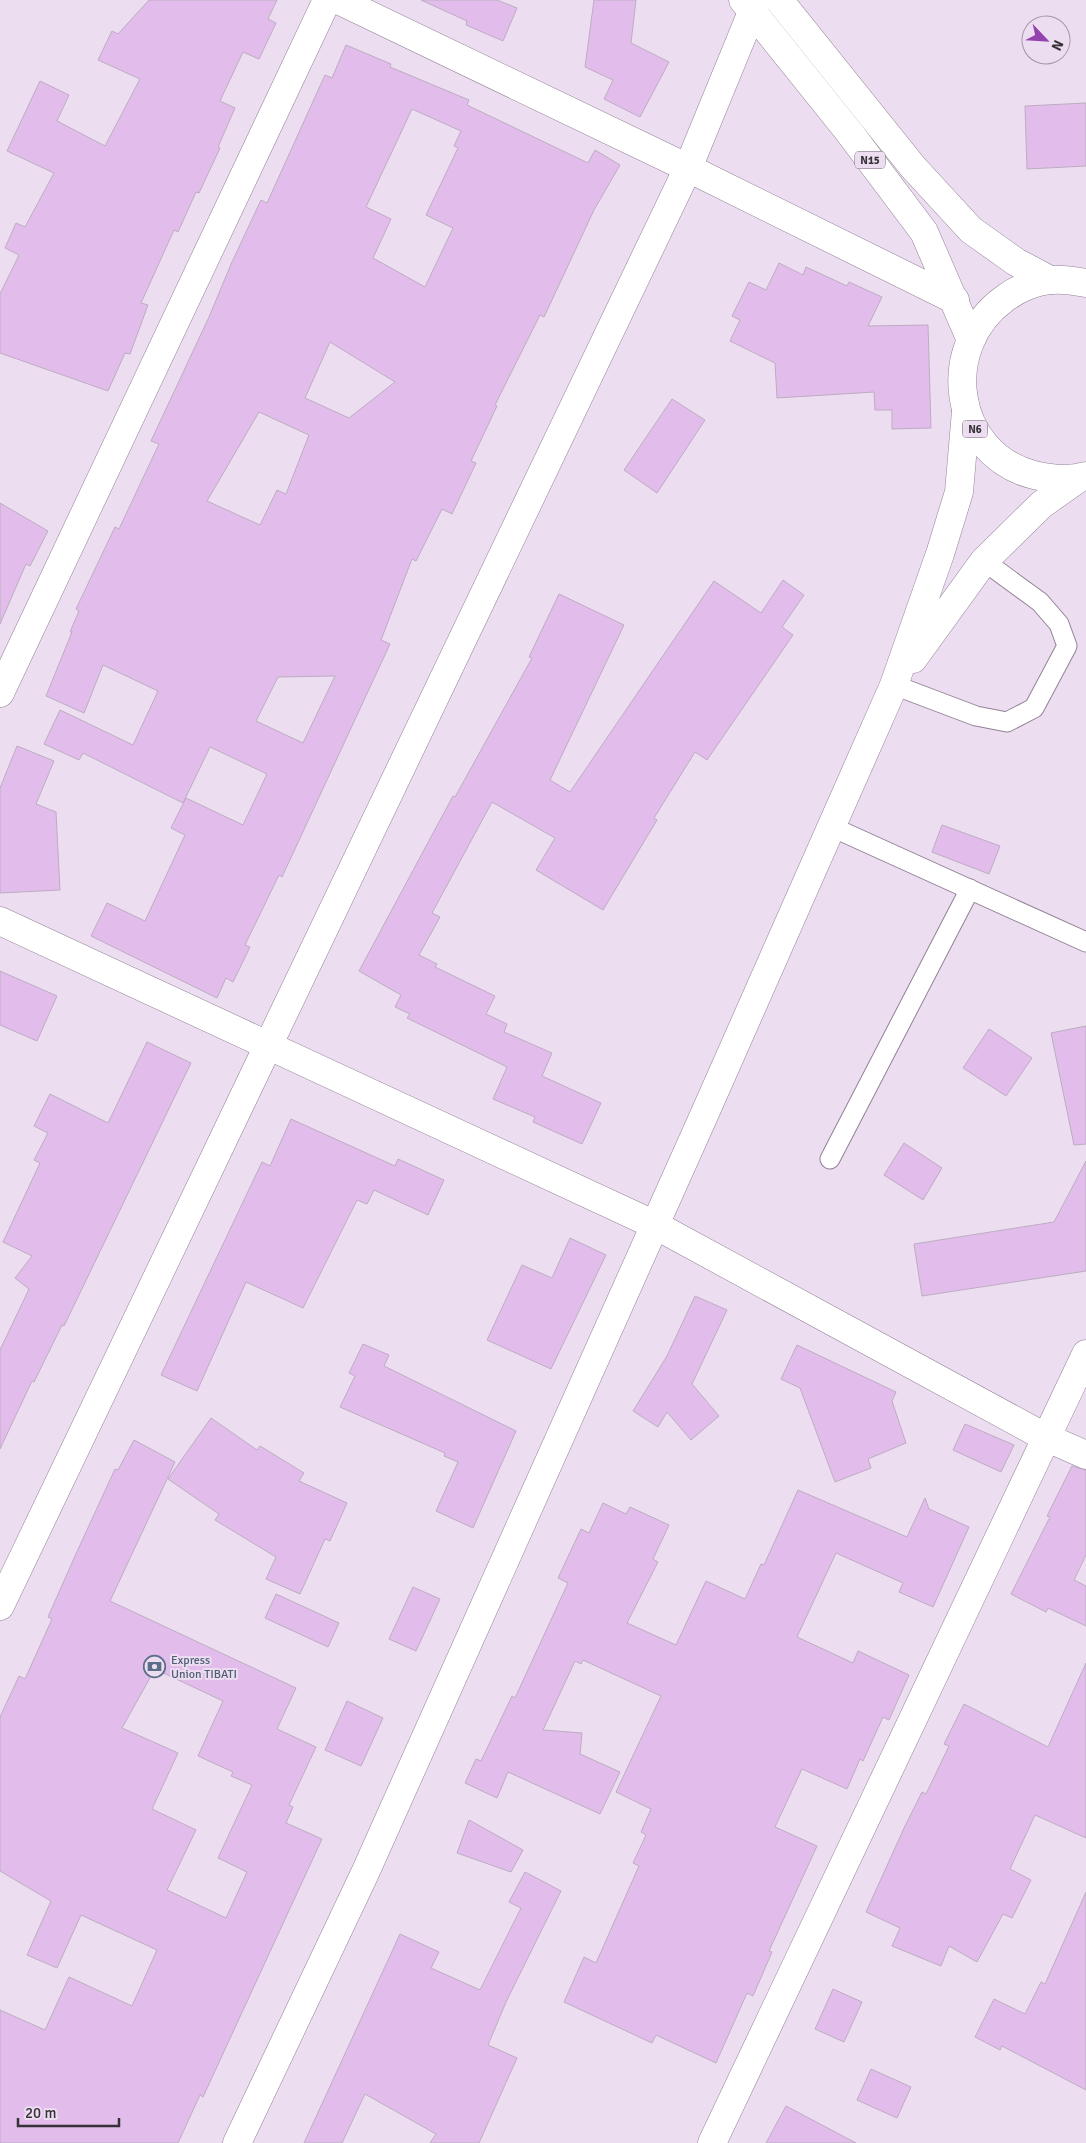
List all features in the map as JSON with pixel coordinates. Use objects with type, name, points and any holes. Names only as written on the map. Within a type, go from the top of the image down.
[{"type":"main road","points":[[0,693],[327,0]]},
{"type":"main road","points":[[338,0],[688,168],[954,300]]},
{"type":"main road","name":"N15","points":[[779,0],[913,167],[971,230],[1016,262],[1072,278]]},
{"type":"main road","points":[[0,1606],[688,168],[750,3]]},
{"type":"main road","name":"N15","points":[[750,3],[924,232],[970,338]]},
{"type":"main road","name":"N6","points":[[1072,278],[1018,289],[990,309],[970,338],[962,361],[961,387],[966,411],[978,437],[998,458],[1023,472],[1051,479],[1083,476]]},
{"type":"main road","points":[[237,2143],[365,1873],[894,685],[940,554],[959,492],[966,411]]},
{"type":"main road","points":[[894,685],[984,561],[1041,505],[1083,476]]},
{"type":"main road","points":[[0,921],[655,1225],[1045,1437],[1086,1456]]},
{"type":"main road","points":[[712,2143],[1086,1354]]},
{"type":"lane","points":[[894,685],[976,716],[1007,722],[1034,708],[1067,646],[1059,624],[1040,602],[984,561]]},
{"type":"lane","points":[[832,826],[1086,942]]},
{"type":"lane","points":[[830,1159],[970,889]]},
{"type":"building","points":[[149,0],[277,0],[268,19],[276,23],[259,59],[243,52],[220,101],[235,108],[218,147],[220,148],[199,193],[196,192],[178,232],[174,230],[141,303],[148,305],[130,354],[125,353],[108,391],[0,353],[0,294],[19,255],[5,248],[16,223],[25,227],[54,173],[7,151],[40,81],[69,95],[57,121],[105,146],[140,79],[98,60],[112,31],[118,34]]},
{"type":"building","points":[[421,0],[497,0],[517,8],[503,41],[466,25],[467,21]]},
{"type":"building","points":[[594,0],[636,0],[631,43],[669,62],[640,117],[604,99],[613,80],[585,67]]},
{"type":"building","points":[[346,45],[391,64],[390,67],[469,100],[467,105],[588,163],[595,150],[620,165],[594,210],[544,317],[540,315],[495,405],[497,406],[471,461],[476,463],[452,514],[442,509],[416,561],[412,559],[381,640],[390,644],[282,877],[279,875],[245,945],[250,947],[233,982],[226,978],[217,998],[91,936],[107,903],[145,921],[185,835],[171,828],[186,798],[243,825],[267,774],[210,747],[183,803],[83,753],[79,760],[44,744],[60,710],[133,745],[158,691],[103,665],[84,713],[46,696],[72,632],[70,632],[79,611],[76,609],[115,527],[119,529],[159,444],[151,441],[209,317],[232,262],[261,200],[267,203],[325,75],[332,78]],"holes":[[[412,109],[461,131],[454,146],[458,148],[426,215],[453,228],[425,287],[373,258],[391,219],[366,207]],[[330,342],[395,382],[349,418],[305,398]],[[259,412],[309,435],[286,494],[277,490],[260,525],[207,501]],[[335,676],[303,743],[256,721],[278,677]]]},
{"type":"building","points":[[1086,103],[1086,166],[1027,169],[1025,106]]},
{"type":"building","points":[[779,263],[803,275],[806,267],[847,286],[849,282],[882,297],[868,326],[928,325],[931,428],[892,429],[892,410],[875,410],[874,392],[777,398],[775,363],[730,341],[740,320],[732,316],[749,282],[766,290]]},
{"type":"building","points":[[672,399],[705,420],[657,493],[624,470]]},
{"type":"building","points":[[0,503],[48,531],[30,566],[26,564],[0,624]]},
{"type":"building","points":[[783,580],[804,595],[782,627],[793,635],[707,760],[695,752],[654,818],[657,820],[603,910],[536,870],[555,838],[492,802],[432,913],[440,917],[419,955],[437,964],[435,967],[495,996],[486,1014],[507,1024],[504,1032],[552,1053],[542,1076],[601,1103],[582,1144],[533,1122],[535,1117],[493,1099],[507,1067],[407,1018],[410,1014],[395,1007],[401,995],[359,971],[453,796],[455,797],[532,658],[529,657],[559,594],[624,625],[550,780],[570,792],[714,581],[761,613]]},
{"type":"building","points":[[17,746],[54,761],[36,804],[56,812],[60,890],[0,893],[0,788]]},
{"type":"building","points":[[942,825],[1000,846],[989,874],[932,852]]},
{"type":"building","points":[[0,971],[57,996],[37,1041],[0,1025]]},
{"type":"building","points":[[1086,1026],[1086,1144],[1074,1145],[1051,1033]]},
{"type":"building","points":[[989,1029],[1032,1058],[1006,1096],[963,1068]]},
{"type":"building","points":[[147,1042],[191,1063],[64,1326],[62,1325],[34,1382],[32,1381],[0,1449],[0,1350],[29,1289],[15,1278],[32,1256],[3,1242],[40,1163],[34,1160],[48,1133],[34,1126],[50,1094],[108,1123]]},
{"type":"building","points":[[291,1119],[395,1166],[398,1159],[444,1180],[428,1215],[374,1190],[367,1204],[357,1200],[303,1308],[246,1282],[197,1391],[161,1375],[262,1162],[270,1166]]},
{"type":"building","points":[[904,1143],[942,1168],[923,1200],[884,1175]]},
{"type":"building","points":[[1086,1161],[1086,1271],[922,1296],[914,1244],[1054,1222]]},
{"type":"building","points":[[570,1238],[606,1255],[551,1369],[487,1340],[522,1265],[552,1278]]},
{"type":"building","points":[[695,1296],[727,1310],[692,1384],[719,1416],[691,1440],[667,1412],[658,1427],[633,1411],[667,1356]]},
{"type":"building","points":[[363,1344],[389,1355],[384,1366],[516,1431],[473,1528],[436,1511],[458,1462],[444,1456],[445,1453],[340,1407],[355,1376],[349,1373]]},
{"type":"building","points":[[797,1345],[896,1392],[892,1401],[906,1443],[868,1459],[871,1468],[835,1482],[800,1388],[781,1379]]},
{"type":"building","points":[[211,1418],[257,1450],[260,1446],[304,1473],[299,1481],[347,1503],[330,1541],[325,1539],[300,1594],[266,1579],[276,1557],[215,1520],[219,1514],[168,1479]]},
{"type":"building","points":[[965,1424],[1014,1445],[1001,1472],[953,1450]]},
{"type":"building","points":[[134,1440],[175,1462],[110,1601],[296,1688],[277,1729],[316,1747],[289,1805],[293,1807],[286,1823],[322,1839],[203,2097],[200,2095],[178,2143],[0,2143],[0,2010],[45,2030],[69,1977],[132,2006],[157,1950],[81,1915],[57,1968],[27,1955],[51,1901],[0,1871],[0,1717],[19,1676],[25,1679],[52,1619],[48,1617],[75,1556],[115,1469],[118,1470]],"holes":[[[155,1669],[223,1701],[198,1756],[233,1772],[231,1776],[252,1785],[218,1858],[247,1872],[226,1918],[167,1890],[196,1830],[152,1809],[178,1753],[122,1728]]]},
{"type":"building","points":[[1072,1466],[1086,1470],[1086,1555],[1074,1580],[1086,1586],[1086,1626],[1048,1608],[1046,1612],[1011,1594],[1050,1517],[1047,1516]]},
{"type":"building","points":[[798,1490],[907,1537],[925,1498],[929,1509],[969,1527],[933,1607],[899,1592],[903,1583],[836,1553],[797,1637],[853,1663],[858,1651],[909,1675],[889,1720],[883,1717],[863,1761],[860,1759],[847,1789],[802,1769],[775,1827],[817,1846],[769,1951],[772,1952],[753,1996],[747,1993],[716,2063],[656,2035],[652,2043],[564,2002],[584,1957],[596,1963],[639,1866],[633,1863],[646,1835],[641,1832],[651,1809],[616,1792],[661,1696],[583,1660],[581,1664],[575,1661],[543,1730],[582,1733],[580,1754],[620,1772],[600,1814],[508,1772],[497,1798],[465,1783],[476,1759],[481,1761],[512,1696],[515,1698],[568,1583],[558,1578],[581,1529],[589,1533],[603,1503],[626,1514],[630,1507],[669,1525],[653,1559],[658,1562],[627,1623],[676,1645],[706,1581],[745,1599],[761,1564],[764,1565]]},
{"type":"building","points":[[413,1587],[440,1599],[416,1651],[389,1639]]},
{"type":"building","points":[[276,1594],[339,1623],[328,1647],[265,1618]]},
{"type":"building","points":[[1086,1663],[1086,1838],[1035,1815],[1010,1869],[1031,1880],[1012,1918],[1003,1914],[977,1962],[949,1946],[941,1966],[892,1946],[900,1928],[866,1912],[922,1792],[926,1794],[949,1746],[944,1744],[964,1704],[1048,1747]]},
{"type":"building","points":[[347,1701],[383,1718],[361,1766],[325,1750]]},
{"type":"building","points":[[469,1820],[523,1850],[511,1872],[457,1853]]},
{"type":"building","points":[[525,1872],[561,1891],[506,2002],[488,2045],[517,2058],[479,2143],[430,2143],[436,2134],[365,2094],[342,2143],[304,2143],[400,1934],[439,1952],[431,1968],[480,1990],[521,1908],[509,1902]]},
{"type":"building","points":[[1086,1892],[1086,2090],[1002,2046],[1000,2050],[975,2037],[994,1999],[1025,2014],[1041,1982],[1045,1984]]},
{"type":"building","points":[[833,1989],[862,2002],[844,2042],[815,2029]]},
{"type":"building","points":[[871,2069],[911,2087],[897,2118],[857,2100]]},
{"type":"building","points":[[786,2106],[856,2143],[766,2143]]},
{"type":"place","name":"Express Union TIBATI","points":[[155,1667]]}]
